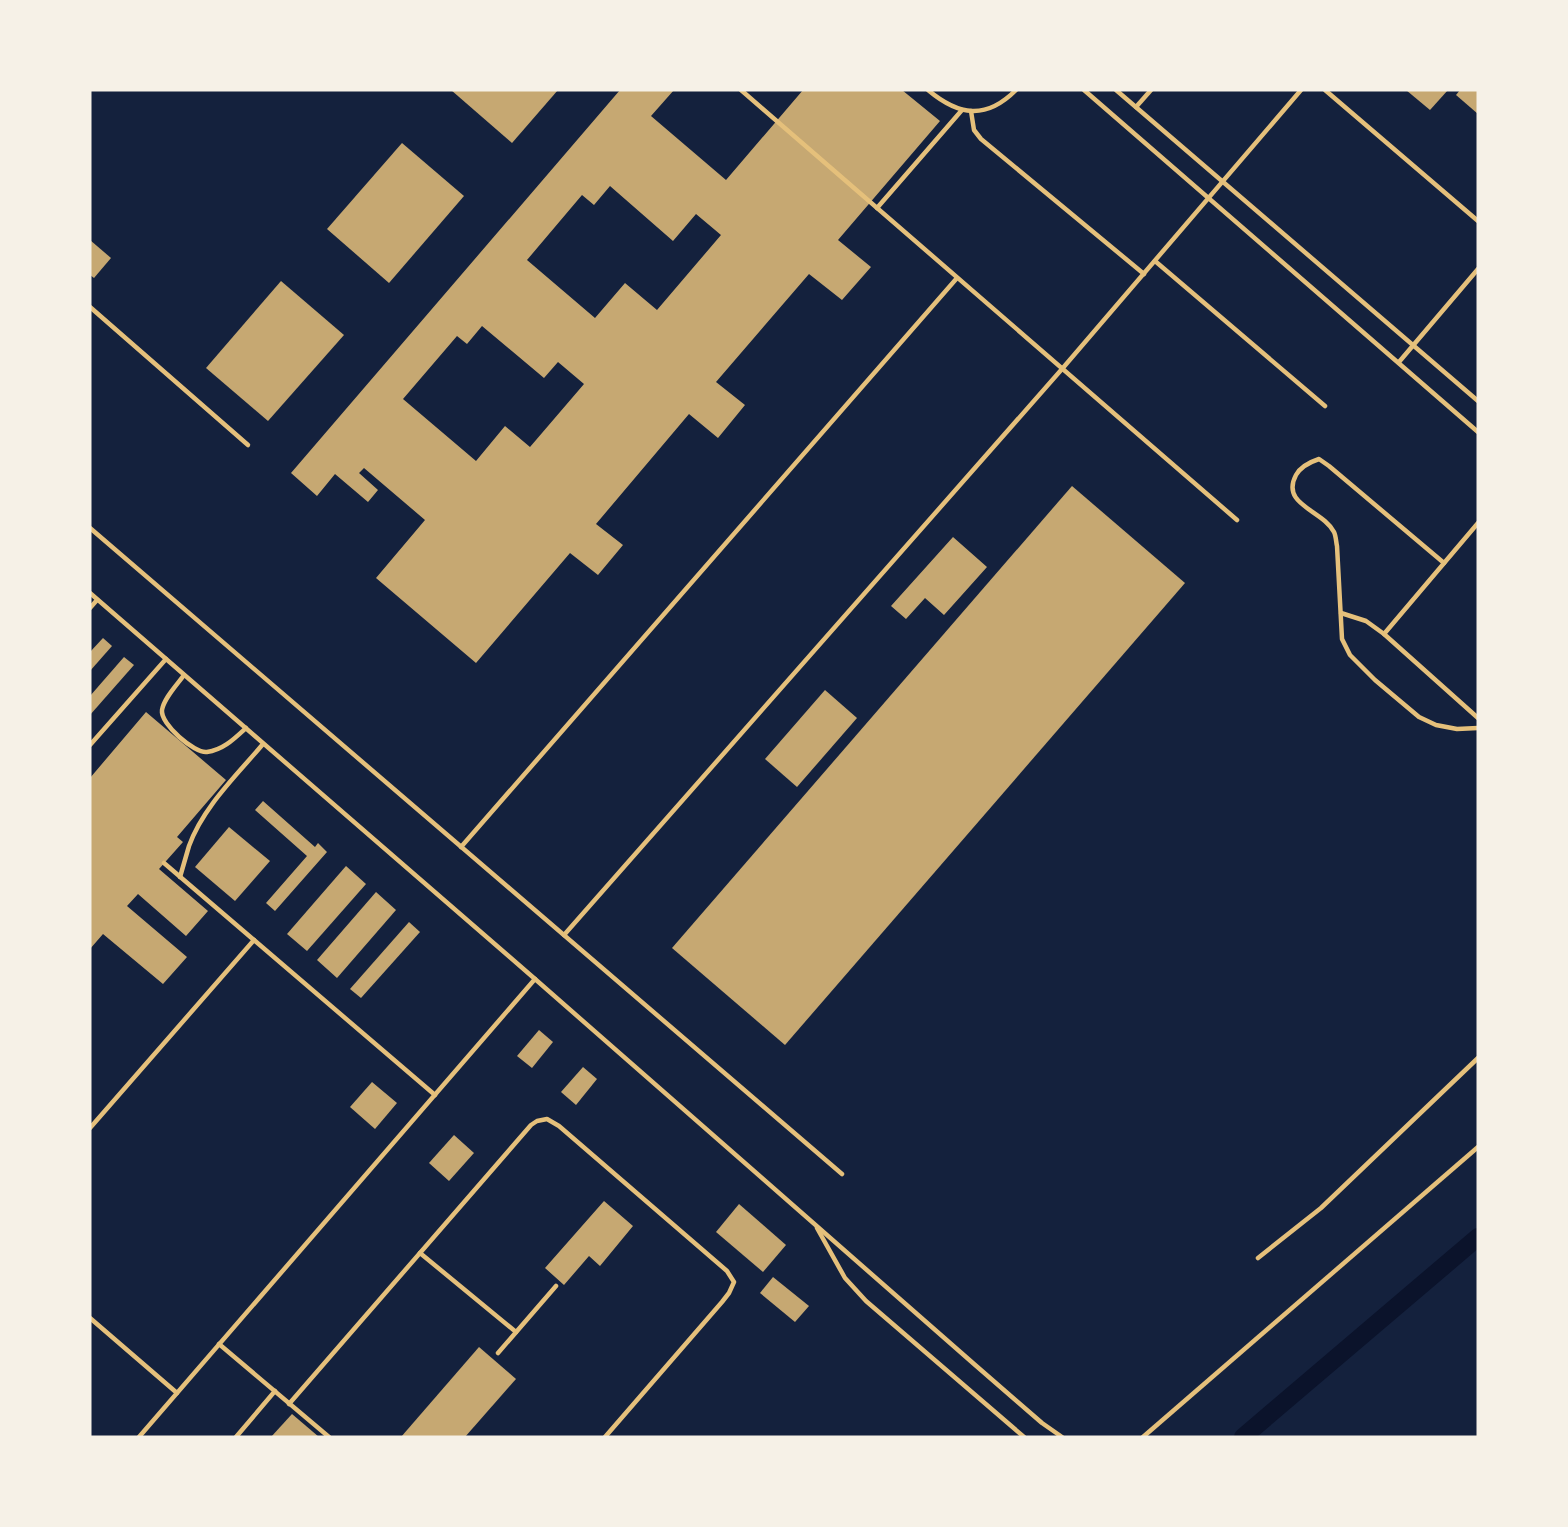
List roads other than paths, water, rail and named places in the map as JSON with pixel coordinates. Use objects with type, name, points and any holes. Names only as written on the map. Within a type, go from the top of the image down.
[{"type":"lane","points":[[741,90],[1237,520]]},
{"type":"lane","points":[[928,90],[956,109],[978,112],[997,105],[1016,90]]},
{"type":"lane","points":[[1084,90],[1478,432]]},
{"type":"lane","points":[[1116,90],[1478,401]]},
{"type":"lane","points":[[1136,107],[1151,90]]},
{"type":"lane","points":[[564,935],[1062,369],[1300,90]]},
{"type":"lane","points":[[1325,90],[1478,221]]},
{"type":"lane","points":[[877,208],[962,110]]},
{"type":"lane","points":[[971,111],[974,130],[981,139],[1144,274]]},
{"type":"lane","points":[[1155,261],[1325,406]]},
{"type":"lane","points":[[1399,362],[1478,269]]},
{"type":"lane","points":[[461,847],[957,278]]},
{"type":"lane","points":[[90,307],[248,446]]},
{"type":"lane","points":[[1444,563],[1319,459],[1309,462],[1299,471],[1292,483],[1291,490],[1298,501],[1334,531],[1337,546],[1342,639],[1350,655],[1375,680],[1419,717],[1436,725],[1457,729],[1478,728]]},
{"type":"lane","points":[[1384,634],[1478,523]]},
{"type":"lane","points":[[90,528],[842,1174]]},
{"type":"lane","points":[[90,593],[1033,1415],[1062,1437]]},
{"type":"lane","points":[[90,608],[97,600]]},
{"type":"lane","points":[[1341,613],[1366,621],[1384,634],[1478,718]]},
{"type":"lane","points":[[90,745],[166,659]]},
{"type":"lane","points":[[184,675],[170,693],[162,711],[163,718],[196,750],[204,753],[216,750],[230,742],[246,728]]},
{"type":"lane","points":[[180,878],[190,844],[203,818],[263,744]]},
{"type":"lane","points":[[164,863],[435,1095]]},
{"type":"lane","points":[[90,1128],[254,940]]},
{"type":"lane","points":[[139,1437],[534,979]]},
{"type":"lane","points":[[1258,1258],[1321,1208],[1478,1058]]},
{"type":"lane","points":[[289,1404],[531,1125],[547,1119],[559,1126],[727,1270],[734,1282],[729,1293],[605,1437]]},
{"type":"lane","points":[[1143,1437],[1478,1147]]},
{"type":"lane","points":[[816,1226],[845,1278],[866,1300],[1024,1437]]},
{"type":"lane","points":[[420,1253],[516,1332]]},
{"type":"lane","points":[[498,1353],[556,1286]]},
{"type":"lane","points":[[90,1318],[177,1393]]},
{"type":"lane","points":[[219,1344],[329,1437]]},
{"type":"lane","points":[[236,1437],[275,1391]]},
{"type":"waterway","points":[[1243,1437],[1478,1237]]}]
